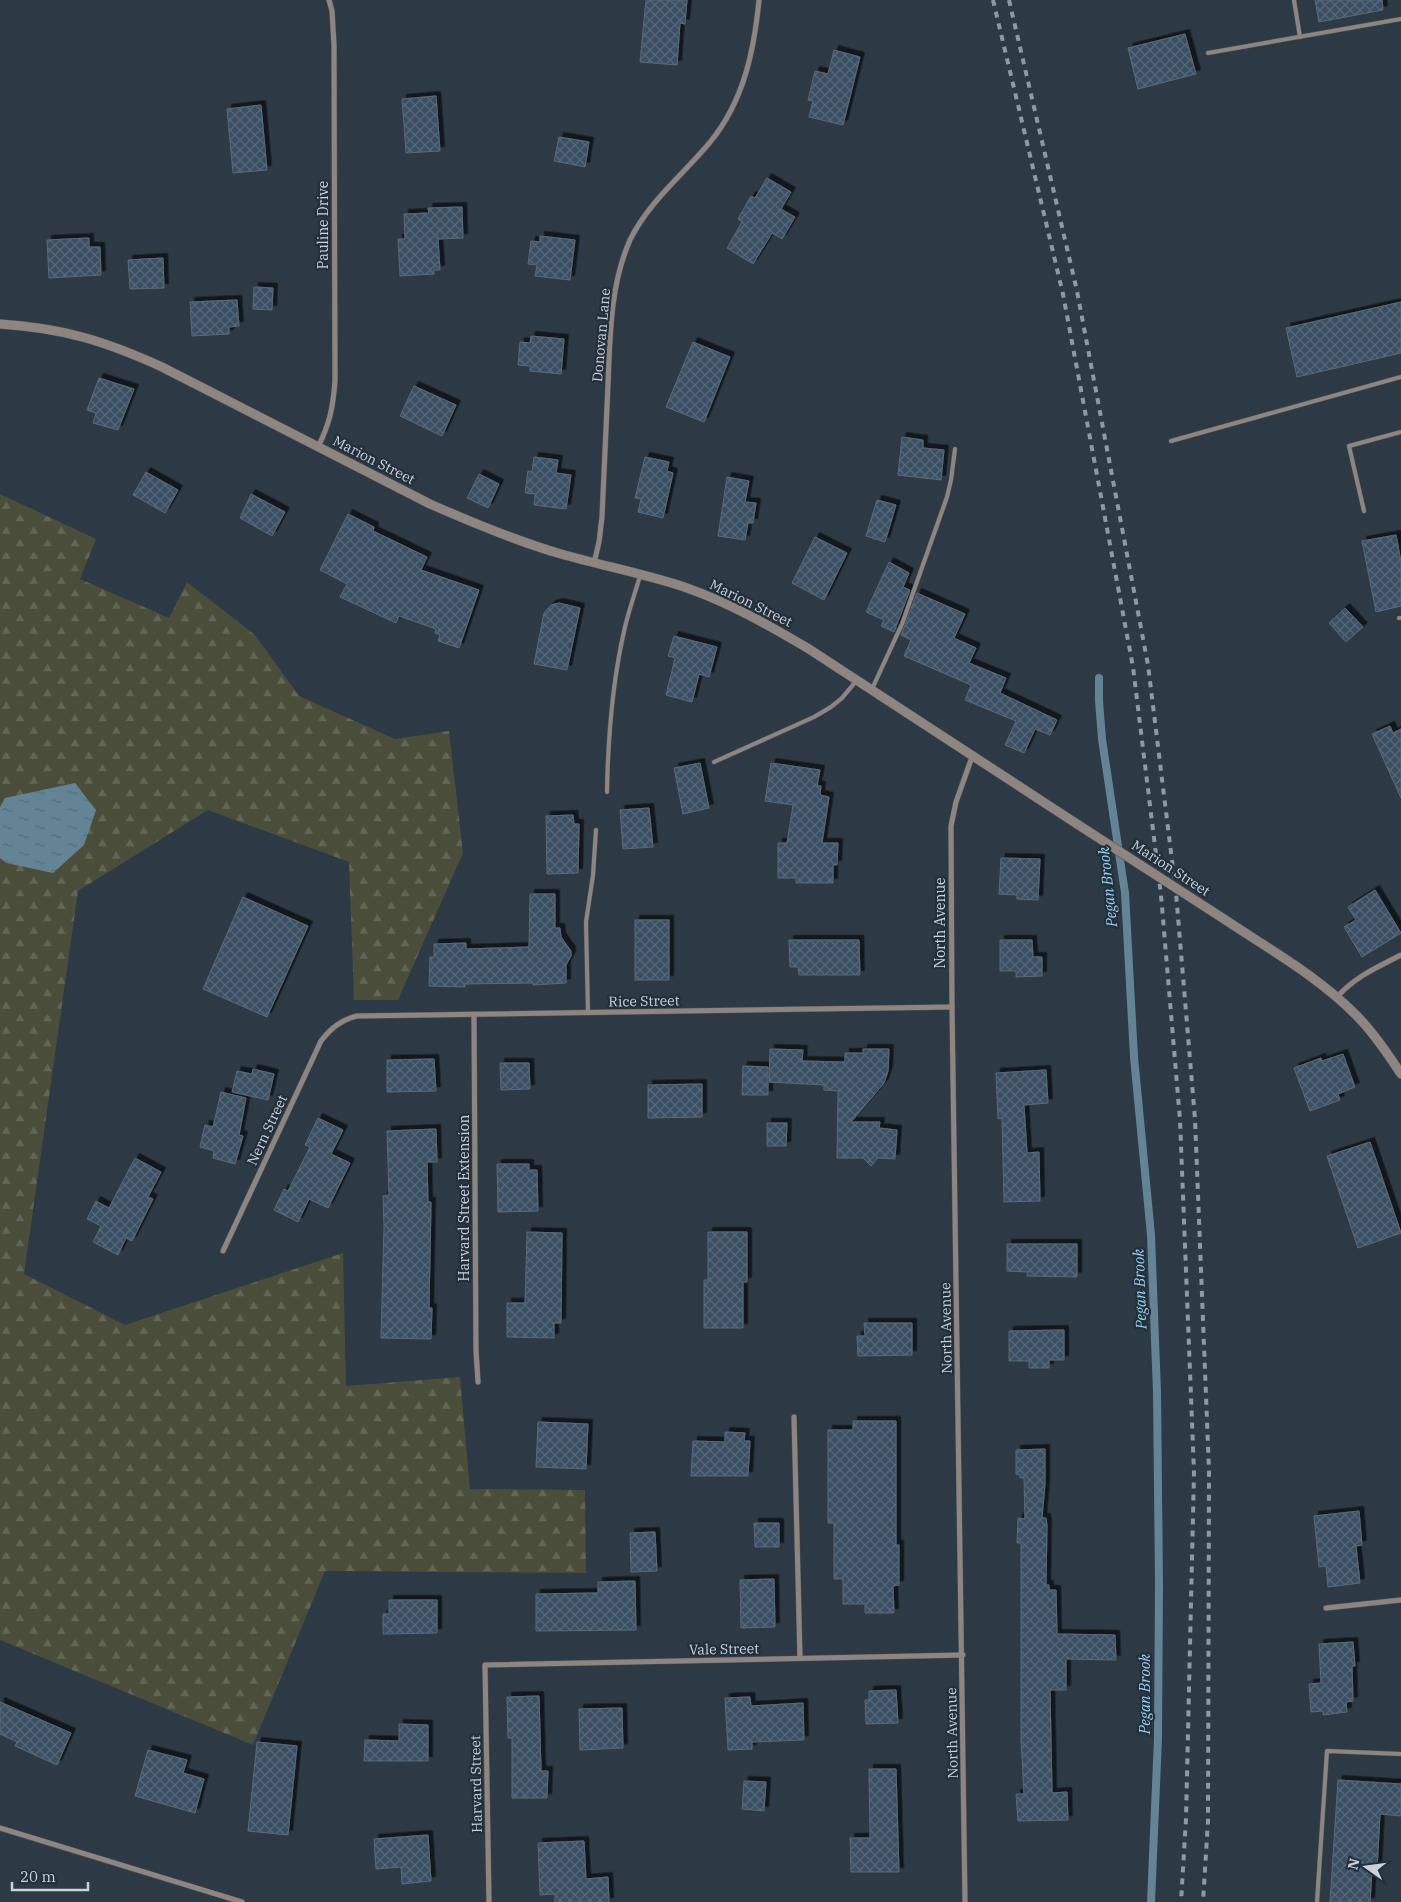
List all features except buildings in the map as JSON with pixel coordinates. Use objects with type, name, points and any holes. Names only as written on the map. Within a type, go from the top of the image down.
[{"type":"street","name":"Pauline Drive","points":[[317,448],[328,427],[333,407],[335,381],[334,45],[332,11],[329,0]]},
{"type":"street","name":"Donovan Lane","points":[[594,563],[602,517],[610,326],[620,268],[630,240],[644,216],[711,140],[726,120],[748,68],[754,41],[759,0]]},
{"type":"street","name":"Marion Street","points":[[0,324],[62,331],[128,351],[171,371],[317,448],[430,504],[473,523],[518,540],[687,588],[730,605],[809,649],[1301,970],[1337,997],[1357,1016],[1376,1037],[1401,1074]]},
{"type":"street","name":"North Avenue","points":[[965,1902],[951,826],[956,802],[972,757]]},
{"type":"street","points":[[1337,997],[1349,984],[1362,975],[1401,955]]},
{"type":"street","name":"Rice Street","points":[[338,1024],[346,1019],[357,1016],[952,1007]]},
{"type":"street","name":"Harvard Street Extension","points":[[474,1015],[476,1351],[478,1382]]},
{"type":"street","name":"Nern Street","points":[[224,1251],[322,1041],[338,1024]]},
{"type":"street","points":[[794,1417],[800,1658]]},
{"type":"street","points":[[1326,1608],[1401,1600]]},
{"type":"street","name":"Vale Street","points":[[485,1665],[963,1655]]},
{"type":"street","name":"Harvard Street","points":[[485,1665],[489,1902]]},
{"type":"street","points":[[0,1828],[242,1902]]},
{"type":"lane","points":[[1294,0],[1300,37]]},
{"type":"lane","points":[[1208,53],[1401,19]]},
{"type":"lane","points":[[1171,441],[1401,377]]},
{"type":"lane","points":[[1364,511],[1349,446],[1401,432]]},
{"type":"lane","points":[[872,690],[899,631],[947,497],[955,450]]},
{"type":"lane","points":[[607,792],[608,742],[617,666],[625,625],[640,575]]},
{"type":"lane","points":[[714,762],[814,717],[842,698],[857,680]]},
{"type":"lane","points":[[588,1013],[586,922],[593,875],[596,830]]},
{"type":"lane","points":[[1317,1902],[1327,1751],[1401,1754]]},
{"type":"green space","points":[[0,494],[96,539],[80,579],[169,618],[187,582],[255,635],[299,696],[395,739],[449,731],[463,853],[398,1000],[354,1000],[349,862],[208,810],[78,891],[24,1274],[125,1325],[343,1253],[346,1386],[460,1377],[470,1489],[585,1490],[586,1573],[325,1571],[253,1745],[0,1640]]},
{"type":"water","points":[[75,783],[96,810],[84,845],[53,873],[6,863],[0,858],[0,807],[5,798]]},
{"type":"waterway","name":"Pegan Brook","points":[[1099,678],[1102,739],[1125,893],[1134,1057],[1151,1235],[1157,1392],[1159,1584],[1158,1738],[1151,1902]]},
{"type":"railway","points":[[993,0],[1063,294],[1133,667],[1161,895],[1180,1120],[1194,1472],[1186,1819],[1181,1902]]},
{"type":"railway","points":[[1009,0],[1077,291],[1148,665],[1176,893],[1195,1119],[1209,1471],[1208,1821],[1203,1902]]}]
